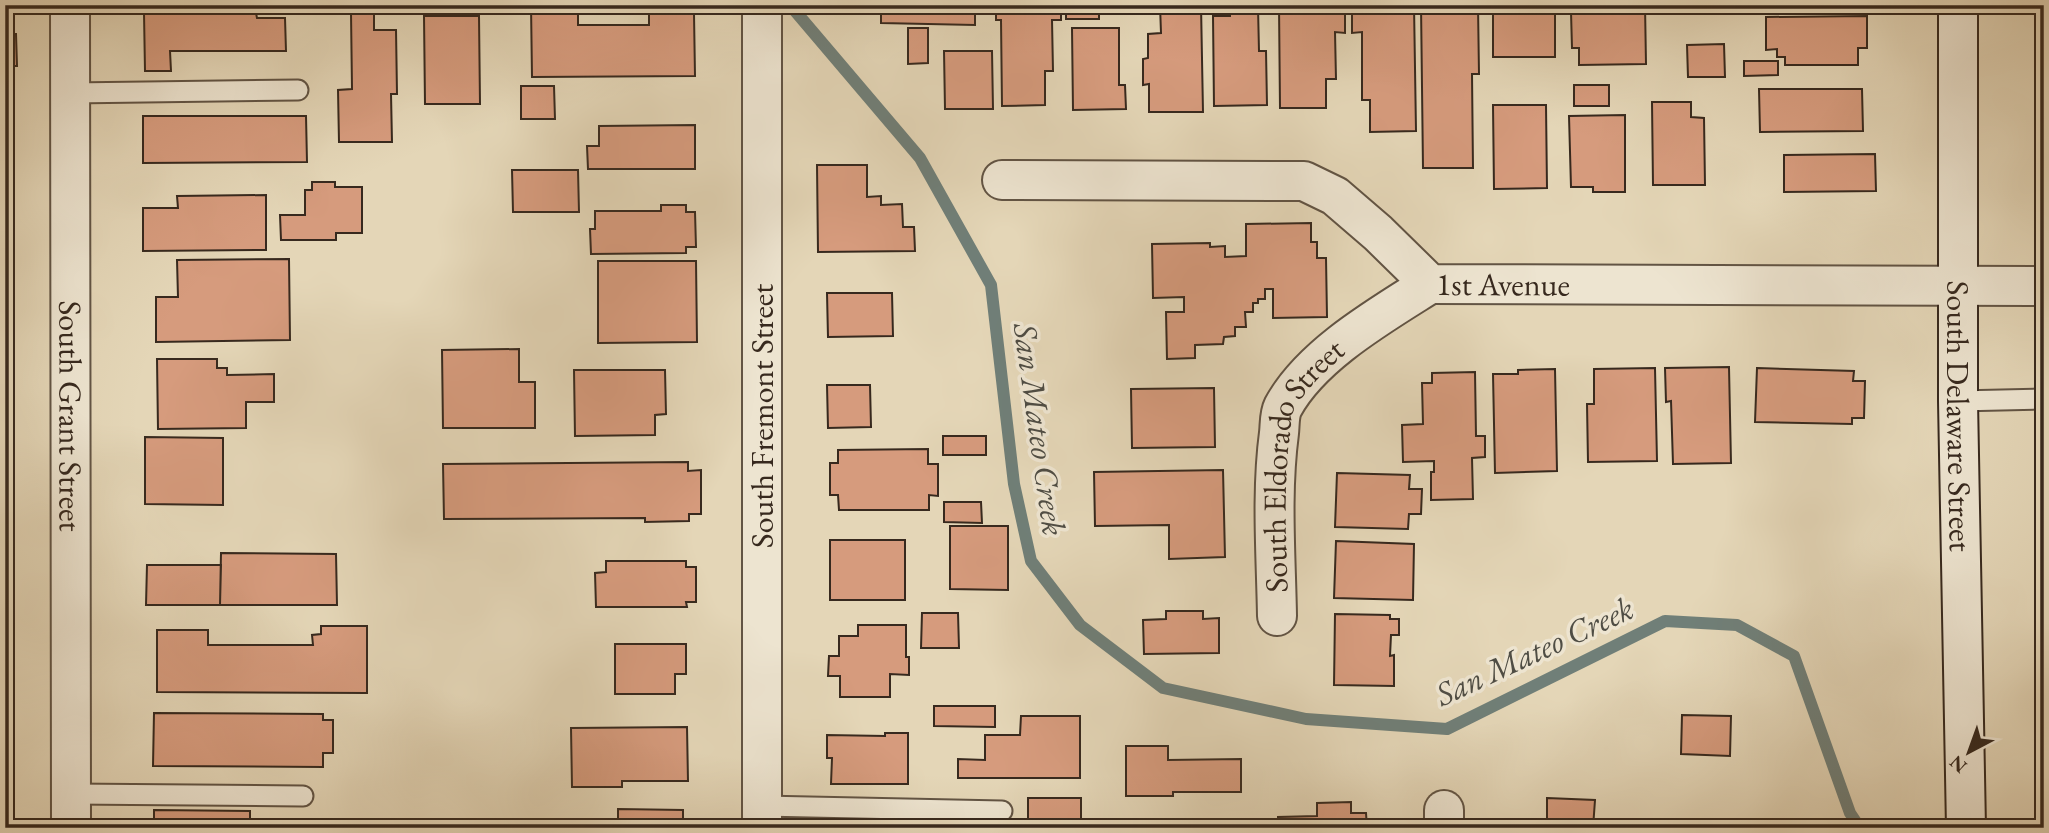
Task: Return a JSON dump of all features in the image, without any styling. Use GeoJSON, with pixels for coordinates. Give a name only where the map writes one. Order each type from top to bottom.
{"type":"FeatureCollection","features":[{"type":"Feature","properties":{"kind":"street","name":"South Grant Street"},"geometry":{"type":"LineString","coordinates":[[70,5],[71,811]]}},
{"type":"Feature","properties":{"kind":"street","name":"South Delaware Street"},"geometry":{"type":"LineString","coordinates":[[1958,5],[1958,401],[1966,813]]}},
{"type":"Feature","properties":{"kind":"street","name":"South Fremont Street"},"geometry":{"type":"LineString","coordinates":[[762,11],[762,817]]}},
{"type":"Feature","properties":{"kind":"street","name":"1st Avenue"},"geometry":{"type":"LineString","coordinates":[[1002,180],[1304,181],[1335,196],[1430,284],[2044,286]]}},
{"type":"Feature","properties":{"kind":"street","name":"South Eldorado Street"},"geometry":{"type":"LineString","coordinates":[[1277,616],[1275,463],[1282,410],[1299,383],[1323,360],[1367,324],[1430,284]]}},
{"type":"Feature","properties":{"kind":"lane"},"geometry":{"type":"LineString","coordinates":[[71,93],[298,90]]}},
{"type":"Feature","properties":{"kind":"lane"},"geometry":{"type":"LineString","coordinates":[[1958,401],[2044,399]]}},
{"type":"Feature","properties":{"kind":"lane"},"geometry":{"type":"LineString","coordinates":[[71,811],[303,796]]}},
{"type":"Feature","properties":{"kind":"lane"},"geometry":{"type":"LineString","coordinates":[[762,817],[1002,811]]}},
{"type":"Feature","properties":{"kind":"building"},"geometry":{"type":"Polygon","coordinates":[[[531,5],[578,5],[578,25],[649,25],[649,14],[694,14],[695,76],[532,77],[531,5]]]}},
{"type":"Feature","properties":{"kind":"building"},"geometry":{"type":"Polygon","coordinates":[[[881,5],[975,5],[975,25],[881,23],[881,5]]]}},
{"type":"Feature","properties":{"kind":"building"},"geometry":{"type":"Polygon","coordinates":[[[996,5],[1061,5],[1061,20],[1052,20],[1053,71],[1045,71],[1045,105],[1002,106],[1001,20],[996,20],[996,5]]]}},
{"type":"Feature","properties":{"kind":"building"},"geometry":{"type":"Polygon","coordinates":[[[1066,5],[1099,5],[1099,19],[1066,19],[1066,5]]]}},
{"type":"Feature","properties":{"kind":"building"},"geometry":{"type":"Polygon","coordinates":[[[1160,5],[1201,5],[1203,112],[1149,112],[1149,84],[1143,85],[1143,59],[1148,58],[1148,34],[1161,33],[1160,5]]]}},
{"type":"Feature","properties":{"kind":"building"},"geometry":{"type":"Polygon","coordinates":[[[1279,5],[1345,5],[1345,33],[1335,32],[1336,79],[1326,79],[1326,108],[1280,108],[1279,5]]]}},
{"type":"Feature","properties":{"kind":"building"},"geometry":{"type":"Polygon","coordinates":[[[1352,5],[1414,5],[1416,131],[1370,132],[1370,100],[1362,100],[1362,32],[1352,33],[1352,5]]]}},
{"type":"Feature","properties":{"kind":"building"},"geometry":{"type":"Polygon","coordinates":[[[1421,5],[1478,5],[1479,74],[1472,74],[1473,168],[1423,168],[1421,5]]]}},
{"type":"Feature","properties":{"kind":"building"},"geometry":{"type":"Polygon","coordinates":[[[1493,5],[1555,5],[1555,57],[1493,57],[1493,5]]]}},
{"type":"Feature","properties":{"kind":"building"},"geometry":{"type":"Polygon","coordinates":[[[1582,5],[1645,5],[1646,64],[1579,65],[1579,48],[1572,48],[1571,12],[1582,12],[1582,5]]]}},
{"type":"Feature","properties":{"kind":"building"},"geometry":{"type":"Polygon","coordinates":[[[1230,7],[1258,7],[1259,51],[1266,51],[1267,105],[1214,106],[1213,16],[1230,16],[1230,7]]]}},
{"type":"Feature","properties":{"kind":"building"},"geometry":{"type":"Polygon","coordinates":[[[144,13],[256,13],[257,18],[285,18],[286,51],[170,51],[171,71],[145,71],[144,13]]]}},
{"type":"Feature","properties":{"kind":"building"},"geometry":{"type":"Polygon","coordinates":[[[351,13],[374,13],[374,30],[396,30],[397,94],[391,94],[392,142],[339,142],[338,90],[352,89],[351,13]]]}},
{"type":"Feature","properties":{"kind":"building"},"geometry":{"type":"Polygon","coordinates":[[[424,16],[479,16],[480,104],[425,104],[424,16]]]}},
{"type":"Feature","properties":{"kind":"building"},"geometry":{"type":"Polygon","coordinates":[[[1867,16],[1867,48],[1858,48],[1858,65],[1785,65],[1785,57],[1777,57],[1777,49],[1766,50],[1766,17],[1867,16]]]}},
{"type":"Feature","properties":{"kind":"building"},"geometry":{"type":"Polygon","coordinates":[[[908,28],[928,28],[928,63],[908,64],[908,28]]]}},
{"type":"Feature","properties":{"kind":"building"},"geometry":{"type":"Polygon","coordinates":[[[1072,28],[1119,28],[1119,85],[1125,85],[1126,109],[1073,110],[1072,28]]]}},
{"type":"Feature","properties":{"kind":"building"},"geometry":{"type":"Polygon","coordinates":[[[5,34],[16,34],[17,66],[5,66],[5,34]]]}},
{"type":"Feature","properties":{"kind":"building"},"geometry":{"type":"Polygon","coordinates":[[[1724,44],[1725,77],[1688,77],[1687,45],[1724,44]]]}},
{"type":"Feature","properties":{"kind":"building"},"geometry":{"type":"Polygon","coordinates":[[[944,51],[992,51],[993,109],[945,109],[944,51]]]}},
{"type":"Feature","properties":{"kind":"building"},"geometry":{"type":"Polygon","coordinates":[[[1744,61],[1778,61],[1778,75],[1744,76],[1744,61]]]}},
{"type":"Feature","properties":{"kind":"building"},"geometry":{"type":"Polygon","coordinates":[[[2036,63],[2044,63],[2044,126],[2036,126],[2036,63]]]}},
{"type":"Feature","properties":{"kind":"building"},"geometry":{"type":"Polygon","coordinates":[[[1574,85],[1609,85],[1609,106],[1574,106],[1574,85]]]}},
{"type":"Feature","properties":{"kind":"building"},"geometry":{"type":"Polygon","coordinates":[[[521,86],[554,86],[555,119],[521,119],[521,86]]]}},
{"type":"Feature","properties":{"kind":"building"},"geometry":{"type":"Polygon","coordinates":[[[1759,89],[1862,89],[1863,131],[1760,132],[1759,89]]]}},
{"type":"Feature","properties":{"kind":"building"},"geometry":{"type":"Polygon","coordinates":[[[1652,102],[1691,102],[1691,117],[1704,118],[1705,185],[1653,185],[1652,102]]]}},
{"type":"Feature","properties":{"kind":"building"},"geometry":{"type":"Polygon","coordinates":[[[1493,105],[1546,105],[1547,188],[1494,189],[1493,105]]]}},
{"type":"Feature","properties":{"kind":"building"},"geometry":{"type":"Polygon","coordinates":[[[1625,115],[1625,192],[1593,192],[1593,187],[1571,187],[1569,116],[1625,115]]]}},
{"type":"Feature","properties":{"kind":"building"},"geometry":{"type":"Polygon","coordinates":[[[143,116],[306,116],[307,162],[143,163],[143,116]]]}},
{"type":"Feature","properties":{"kind":"building"},"geometry":{"type":"Polygon","coordinates":[[[695,125],[695,169],[588,169],[587,146],[599,146],[599,126],[695,125]]]}},
{"type":"Feature","properties":{"kind":"building"},"geometry":{"type":"Polygon","coordinates":[[[2040,134],[2044,134],[2044,211],[2040,211],[2040,134]]]}},
{"type":"Feature","properties":{"kind":"building"},"geometry":{"type":"Polygon","coordinates":[[[1875,154],[1876,191],[1784,192],[1784,155],[1875,154]]]}},
{"type":"Feature","properties":{"kind":"building"},"geometry":{"type":"Polygon","coordinates":[[[817,165],[867,165],[867,197],[881,196],[881,205],[902,204],[903,227],[914,227],[915,251],[818,252],[817,165]]]}},
{"type":"Feature","properties":{"kind":"building"},"geometry":{"type":"Polygon","coordinates":[[[512,170],[578,170],[579,212],[513,212],[512,170]]]}},
{"type":"Feature","properties":{"kind":"building"},"geometry":{"type":"Polygon","coordinates":[[[312,182],[335,182],[335,187],[362,187],[362,233],[336,233],[336,240],[281,240],[280,215],[305,215],[305,190],[312,190],[312,182]]]}},
{"type":"Feature","properties":{"kind":"building"},"geometry":{"type":"Polygon","coordinates":[[[266,195],[266,250],[143,251],[143,208],[178,208],[177,196],[266,195]]]}},
{"type":"Feature","properties":{"kind":"building"},"geometry":{"type":"Polygon","coordinates":[[[661,205],[686,205],[686,212],[695,212],[696,247],[686,247],[686,253],[591,254],[590,229],[595,229],[595,211],[661,211],[661,205]]]}},
{"type":"Feature","properties":{"kind":"building"},"geometry":{"type":"Polygon","coordinates":[[[1311,223],[1311,242],[1317,242],[1317,258],[1326,258],[1327,317],[1273,318],[1273,289],[1265,289],[1265,299],[1258,299],[1258,303],[1253,303],[1253,312],[1245,312],[1246,327],[1235,327],[1235,336],[1224,337],[1223,344],[1195,345],[1195,358],[1167,359],[1166,312],[1184,312],[1184,297],[1153,298],[1152,244],[1210,243],[1210,247],[1225,246],[1225,257],[1246,256],[1246,224],[1311,223]]]}},
{"type":"Feature","properties":{"kind":"building"},"geometry":{"type":"Polygon","coordinates":[[[289,259],[290,340],[156,342],[156,297],[178,297],[177,260],[289,259]]]}},
{"type":"Feature","properties":{"kind":"building"},"geometry":{"type":"Polygon","coordinates":[[[598,261],[696,261],[697,342],[598,343],[598,261]]]}},
{"type":"Feature","properties":{"kind":"building"},"geometry":{"type":"Polygon","coordinates":[[[827,293],[892,293],[893,336],[828,337],[827,293]]]}},
{"type":"Feature","properties":{"kind":"building"},"geometry":{"type":"Polygon","coordinates":[[[519,349],[519,382],[535,382],[535,428],[443,428],[442,350],[519,349]]]}},
{"type":"Feature","properties":{"kind":"building"},"geometry":{"type":"Polygon","coordinates":[[[157,359],[217,359],[217,368],[227,368],[227,375],[274,374],[274,402],[246,402],[246,428],[158,429],[157,359]]]}},
{"type":"Feature","properties":{"kind":"building"},"geometry":{"type":"Polygon","coordinates":[[[1729,367],[1731,463],[1673,464],[1671,401],[1666,402],[1665,368],[1729,367]]]}},
{"type":"Feature","properties":{"kind":"building"},"geometry":{"type":"Polygon","coordinates":[[[1655,368],[1657,461],[1588,462],[1587,404],[1594,404],[1594,369],[1655,368]]]}},
{"type":"Feature","properties":{"kind":"building"},"geometry":{"type":"Polygon","coordinates":[[[1757,368],[1854,371],[1853,381],[1865,381],[1864,418],[1852,418],[1852,424],[1755,422],[1757,368]]]}},
{"type":"Feature","properties":{"kind":"building"},"geometry":{"type":"Polygon","coordinates":[[[1555,369],[1557,471],[1495,473],[1493,374],[1555,369]]]}},
{"type":"Feature","properties":{"kind":"building"},"geometry":{"type":"Polygon","coordinates":[[[574,370],[665,370],[666,414],[655,415],[655,435],[575,436],[574,370]]]}},
{"type":"Feature","properties":{"kind":"building"},"geometry":{"type":"Polygon","coordinates":[[[1475,372],[1476,436],[1485,436],[1485,457],[1472,458],[1473,499],[1431,500],[1431,472],[1434,472],[1434,461],[1403,462],[1402,425],[1423,424],[1422,383],[1432,383],[1432,373],[1475,372]]]}},
{"type":"Feature","properties":{"kind":"building"},"geometry":{"type":"Polygon","coordinates":[[[827,385],[870,385],[871,427],[828,428],[827,385]]]}},
{"type":"Feature","properties":{"kind":"building"},"geometry":{"type":"Polygon","coordinates":[[[1214,388],[1215,447],[1132,448],[1131,389],[1214,388]]]}},
{"type":"Feature","properties":{"kind":"building"},"geometry":{"type":"Polygon","coordinates":[[[943,436],[986,436],[986,455],[943,455],[943,436]]]}},
{"type":"Feature","properties":{"kind":"building"},"geometry":{"type":"Polygon","coordinates":[[[145,437],[223,438],[223,505],[145,504],[145,437]]]}},
{"type":"Feature","properties":{"kind":"building"},"geometry":{"type":"Polygon","coordinates":[[[928,449],[928,464],[938,464],[938,496],[929,495],[929,510],[839,510],[838,495],[830,495],[830,463],[838,463],[838,450],[928,449]]]}},
{"type":"Feature","properties":{"kind":"building"},"geometry":{"type":"Polygon","coordinates":[[[688,462],[688,471],[701,470],[701,514],[689,514],[689,521],[645,522],[645,518],[444,519],[443,464],[688,462]]]}},
{"type":"Feature","properties":{"kind":"building"},"geometry":{"type":"Polygon","coordinates":[[[1223,470],[1225,557],[1169,559],[1169,525],[1095,526],[1094,472],[1223,470]]]}},
{"type":"Feature","properties":{"kind":"building"},"geometry":{"type":"Polygon","coordinates":[[[1337,473],[1410,475],[1409,489],[1422,489],[1421,514],[1409,514],[1408,529],[1335,527],[1337,473]]]}},
{"type":"Feature","properties":{"kind":"building"},"geometry":{"type":"Polygon","coordinates":[[[944,502],[981,502],[982,523],[944,522],[944,502]]]}},
{"type":"Feature","properties":{"kind":"building"},"geometry":{"type":"Polygon","coordinates":[[[950,526],[1008,526],[1008,590],[950,589],[950,526]]]}},
{"type":"Feature","properties":{"kind":"building"},"geometry":{"type":"Polygon","coordinates":[[[2041,539],[2044,539],[2044,591],[2041,591],[2041,539]]]}},
{"type":"Feature","properties":{"kind":"building"},"geometry":{"type":"Polygon","coordinates":[[[830,540],[905,540],[905,600],[830,600],[830,540]]]}},
{"type":"Feature","properties":{"kind":"building"},"geometry":{"type":"Polygon","coordinates":[[[1336,541],[1414,544],[1413,600],[1334,598],[1336,541]]]}},
{"type":"Feature","properties":{"kind":"building"},"geometry":{"type":"Polygon","coordinates":[[[221,553],[336,554],[337,605],[220,605],[221,553]]]}},
{"type":"Feature","properties":{"kind":"building"},"geometry":{"type":"Polygon","coordinates":[[[606,561],[686,561],[686,567],[696,567],[696,602],[686,602],[687,607],[596,607],[595,573],[606,572],[606,561]]]}},
{"type":"Feature","properties":{"kind":"building"},"geometry":{"type":"Polygon","coordinates":[[[147,565],[221,565],[220,605],[146,605],[147,565]]]}},
{"type":"Feature","properties":{"kind":"building"},"geometry":{"type":"Polygon","coordinates":[[[2039,603],[2044,603],[2044,654],[2040,654],[2039,603]]]}},
{"type":"Feature","properties":{"kind":"building"},"geometry":{"type":"Polygon","coordinates":[[[1166,611],[1203,611],[1203,619],[1219,618],[1219,653],[1144,654],[1143,620],[1166,619],[1166,611]]]}},
{"type":"Feature","properties":{"kind":"building"},"geometry":{"type":"Polygon","coordinates":[[[922,613],[958,613],[959,648],[921,648],[922,613]]]}},
{"type":"Feature","properties":{"kind":"building"},"geometry":{"type":"Polygon","coordinates":[[[1335,614],[1390,615],[1390,619],[1399,619],[1399,635],[1391,635],[1390,656],[1394,655],[1394,686],[1334,685],[1335,614]]]}},
{"type":"Feature","properties":{"kind":"building"},"geometry":{"type":"Polygon","coordinates":[[[858,625],[906,625],[909,675],[890,674],[890,697],[840,697],[840,676],[828,676],[829,656],[839,656],[839,636],[858,636],[858,625]]]}},
{"type":"Feature","properties":{"kind":"building"},"geometry":{"type":"Polygon","coordinates":[[[321,626],[367,626],[367,693],[157,692],[157,630],[208,630],[208,645],[313,645],[312,635],[321,634],[321,626]]]}},
{"type":"Feature","properties":{"kind":"building"},"geometry":{"type":"Polygon","coordinates":[[[615,644],[686,644],[686,674],[675,674],[675,694],[615,694],[615,644]]]}},
{"type":"Feature","properties":{"kind":"building"},"geometry":{"type":"Polygon","coordinates":[[[2038,670],[2044,670],[2044,720],[2039,720],[2038,670]]]}},
{"type":"Feature","properties":{"kind":"building"},"geometry":{"type":"Polygon","coordinates":[[[934,706],[995,706],[995,727],[934,726],[934,706]]]}},
{"type":"Feature","properties":{"kind":"building"},"geometry":{"type":"Polygon","coordinates":[[[154,713],[323,714],[323,720],[333,720],[333,753],[323,753],[323,767],[153,766],[154,713]]]}},
{"type":"Feature","properties":{"kind":"building"},"geometry":{"type":"Polygon","coordinates":[[[1682,715],[1731,716],[1730,756],[1681,754],[1682,715]]]}},
{"type":"Feature","properties":{"kind":"building"},"geometry":{"type":"Polygon","coordinates":[[[1021,716],[1080,716],[1080,778],[958,778],[958,759],[985,760],[985,735],[1020,735],[1021,716]]]}},
{"type":"Feature","properties":{"kind":"building"},"geometry":{"type":"Polygon","coordinates":[[[687,727],[688,781],[622,781],[622,787],[572,787],[571,728],[687,727]]]}},
{"type":"Feature","properties":{"kind":"building"},"geometry":{"type":"Polygon","coordinates":[[[885,733],[908,733],[908,784],[831,784],[832,758],[827,758],[827,735],[885,736],[885,733]]]}},
{"type":"Feature","properties":{"kind":"building"},"geometry":{"type":"Polygon","coordinates":[[[2044,738],[2044,789],[2040,789],[2040,739],[2044,738]]]}},
{"type":"Feature","properties":{"kind":"building"},"geometry":{"type":"Polygon","coordinates":[[[1126,746],[1168,746],[1168,760],[1241,759],[1241,792],[1173,792],[1173,796],[1126,796],[1126,746]]]}},
{"type":"Feature","properties":{"kind":"building"},"geometry":{"type":"Polygon","coordinates":[[[1028,798],[1081,798],[1081,828],[820,828],[820,816],[882,816],[882,823],[1028,823],[1028,798]]]}},
{"type":"Feature","properties":{"kind":"building"},"geometry":{"type":"Polygon","coordinates":[[[1547,798],[1595,800],[1593,828],[1517,828],[1518,820],[1547,821],[1547,798]]]}},
{"type":"Feature","properties":{"kind":"building"},"geometry":{"type":"Polygon","coordinates":[[[1351,802],[1351,813],[1366,813],[1367,828],[1278,828],[1278,817],[1317,816],[1317,803],[1351,802]]]}},
{"type":"Feature","properties":{"kind":"building"},"geometry":{"type":"Polygon","coordinates":[[[618,809],[683,810],[683,828],[618,828],[618,809]]]}},
{"type":"Feature","properties":{"kind":"building"},"geometry":{"type":"Polygon","coordinates":[[[154,810],[250,811],[250,828],[154,828],[154,810]]]}},
{"type":"Feature","properties":{"kind":"waterway","name":"San Mateo Creek"},"geometry":{"type":"LineString","coordinates":[[790,5],[920,158],[991,285],[1014,484],[1031,561],[1080,625],[1163,688],[1306,719],[1447,729],[1665,621],[1737,625],[1794,656],[1850,813],[1860,828]]}}]}
